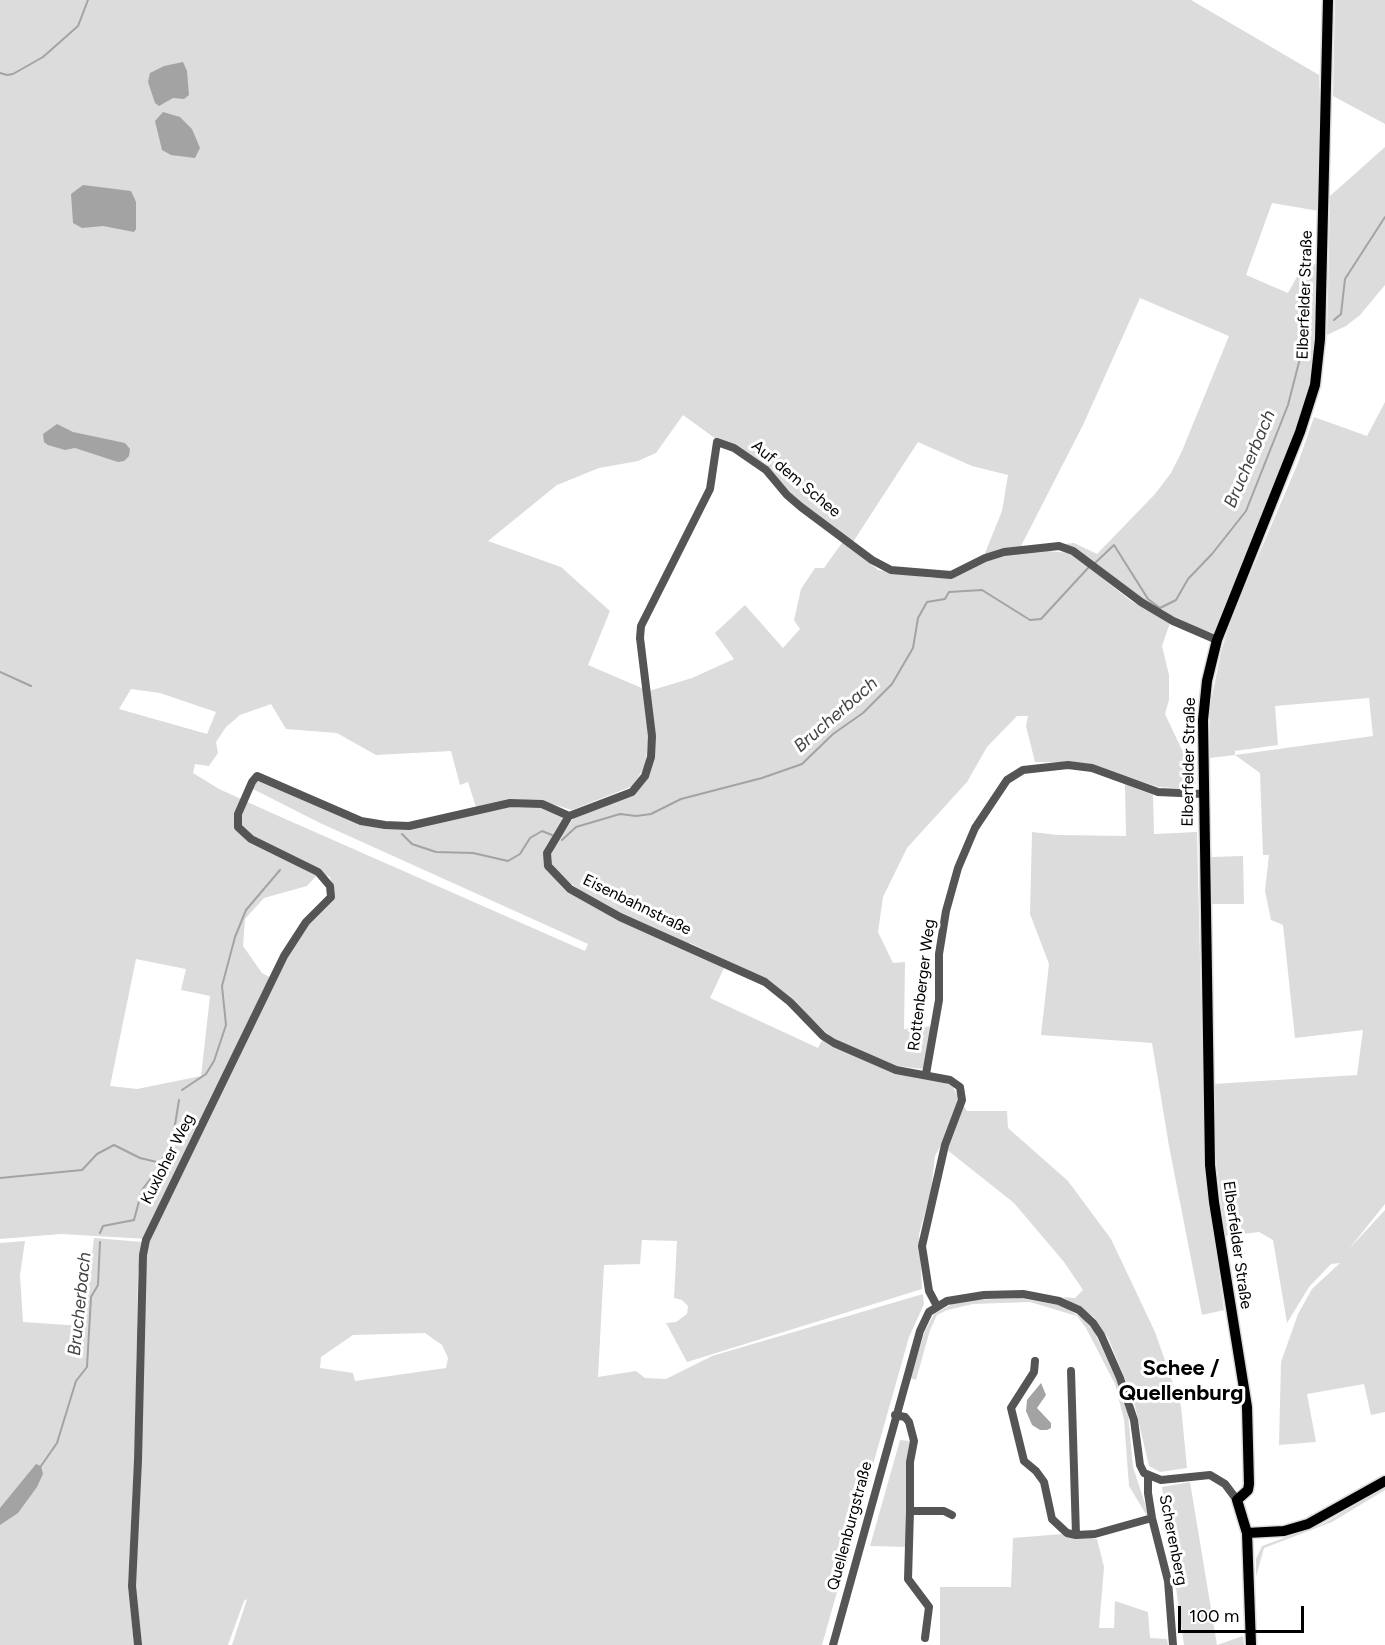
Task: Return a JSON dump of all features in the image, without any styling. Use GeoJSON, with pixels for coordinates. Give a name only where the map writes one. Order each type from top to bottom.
{"type":"FeatureCollection","features":[{"type":"Feature","properties":{"kind":"main road","name":"Elberfelder Straße"},"geometry":{"type":"LineString","coordinates":[[1237,1500],[1248,1490],[1249,1484],[1247,1416],[1210,1165],[1203,794],[1204,700],[1217,640],[1300,432],[1315,385],[1320,339],[1328,0]]}},
{"type":"Feature","properties":{"kind":"main road"},"geometry":{"type":"LineString","coordinates":[[1247,1533],[1284,1531],[1308,1524],[1385,1481]]}},
{"type":"Feature","properties":{"kind":"main road"},"geometry":{"type":"LineString","coordinates":[[1237,1500],[1247,1533],[1251,1645]]}},
{"type":"Feature","properties":{"kind":"street","name":"Auf dem Schee"},"geometry":{"type":"LineString","coordinates":[[569,816],[632,792],[645,776],[651,757],[652,736],[640,638],[641,626],[710,489],[717,442],[734,448],[766,470],[787,495],[801,507],[872,560],[891,570],[951,575],[985,558],[1004,552],[1059,546],[1073,551],[1141,602],[1173,621],[1217,640]]}},
{"type":"Feature","properties":{"kind":"street","name":"Rottenberger Weg"},"geometry":{"type":"LineString","coordinates":[[937,1306],[929,1291],[922,1246],[945,1145],[962,1100],[960,1087],[956,1083],[926,1074],[939,1000],[939,954],[952,889],[981,815],[1007,780],[1023,770],[1068,765],[1092,768],[1158,792],[1203,794]]}},
{"type":"Feature","properties":{"kind":"street","name":"Kuxloher Weg"},"geometry":{"type":"LineString","coordinates":[[138,1645],[132,1586],[138,1460],[142,1266],[146,1240],[284,956],[306,922],[331,897],[330,886],[318,872],[251,839],[238,827],[238,814],[256,776],[361,821],[385,825],[410,826],[510,803],[542,804],[569,816]]}},
{"type":"Feature","properties":{"kind":"street","name":"Eisenbahnstraße"},"geometry":{"type":"LineString","coordinates":[[569,816],[548,853],[548,866],[570,889],[620,917],[765,982],[790,1002],[823,1036],[834,1043],[896,1070],[926,1074]]}},
{"type":"Feature","properties":{"kind":"street","name":"Scherenberg"},"geometry":{"type":"LineString","coordinates":[[947,1301],[984,1294],[1023,1294],[1059,1300],[1086,1316],[1106,1344],[1126,1391],[1134,1420],[1140,1465],[1149,1477],[1148,1493],[1152,1518],[1168,1581],[1173,1645]]}},
{"type":"Feature","properties":{"kind":"street","name":"Quellenburgstraße"},"geometry":{"type":"LineString","coordinates":[[833,1645],[895,1414],[922,1326],[929,1312],[947,1301]]}},
{"type":"Feature","properties":{"kind":"street"},"geometry":{"type":"LineString","coordinates":[[1035,1361],[1034,1372],[1011,1408],[1024,1461],[1044,1482],[1052,1519],[1067,1533],[1076,1535],[1095,1534],[1152,1518]]}},
{"type":"Feature","properties":{"kind":"street"},"geometry":{"type":"LineString","coordinates":[[1071,1371],[1076,1535]]}},
{"type":"Feature","properties":{"kind":"street"},"geometry":{"type":"LineString","coordinates":[[895,1414],[905,1417],[909,1422],[914,1441],[910,1462],[908,1579],[929,1607],[925,1638]]}},
{"type":"Feature","properties":{"kind":"street"},"geometry":{"type":"LineString","coordinates":[[1149,1477],[1161,1480],[1201,1474],[1219,1478],[1237,1500]]}},
{"type":"Feature","properties":{"kind":"street"},"geometry":{"type":"LineString","coordinates":[[910,1511],[944,1511],[952,1515]]}},
{"type":"Feature","properties":{"kind":"shaded area"},"geometry":{"type":"Polygon","coordinates":[[[0,0],[1191,0],[1319,75],[1319,211],[1272,203],[1246,275],[1288,293],[1300,271],[1308,265],[1317,264],[1314,369],[1306,403],[1213,633],[1172,619],[1143,603],[1074,549],[1064,544],[1074,543],[1097,554],[1155,494],[1171,473],[1182,451],[1229,336],[1140,298],[1083,425],[1021,546],[983,558],[1002,511],[1008,475],[972,466],[918,442],[853,542],[792,496],[767,468],[749,454],[723,444],[683,415],[656,453],[638,461],[599,468],[557,485],[488,541],[561,567],[610,611],[588,665],[644,689],[649,736],[645,766],[633,786],[572,810],[542,801],[509,799],[476,807],[468,782],[460,785],[451,751],[376,755],[337,733],[286,729],[271,704],[240,715],[226,727],[216,742],[218,753],[209,766],[195,764],[193,773],[219,789],[274,814],[585,951],[588,944],[320,823],[251,788],[260,780],[361,823],[409,829],[509,804],[540,805],[557,812],[564,818],[546,852],[546,868],[568,890],[604,912],[608,906],[587,896],[562,877],[551,865],[550,857],[557,841],[575,816],[631,793],[645,779],[650,764],[654,736],[649,691],[692,678],[734,659],[715,633],[745,605],[783,648],[800,629],[794,620],[801,589],[815,568],[824,568],[844,540],[878,570],[932,578],[966,572],[1004,554],[1035,550],[1071,553],[1131,601],[1170,623],[1162,646],[1169,675],[1169,700],[1165,714],[1182,750],[1196,754],[1196,784],[1189,789],[1158,787],[1085,763],[1035,762],[1026,726],[1028,716],[1017,716],[987,747],[967,782],[907,848],[883,897],[878,932],[893,963],[905,962],[904,1029],[933,1026],[923,1069],[897,1066],[834,1040],[764,978],[690,943],[685,950],[724,968],[710,998],[818,1048],[822,1040],[893,1071],[937,1079],[952,1086],[967,1111],[1007,1111],[1008,1128],[1068,1181],[1111,1239],[1155,1332],[1181,1406],[1187,1468],[1160,1472],[1149,1466],[1133,1398],[1108,1338],[1094,1317],[1063,1297],[1075,1298],[1083,1290],[1064,1262],[1014,1203],[941,1145],[935,1156],[931,1191],[919,1234],[922,1289],[687,1362],[666,1323],[676,1322],[687,1314],[688,1306],[682,1300],[674,1298],[677,1241],[642,1240],[640,1264],[604,1265],[598,1377],[636,1371],[645,1378],[666,1379],[712,1356],[923,1294],[924,1304],[909,1337],[822,1645],[232,1645],[247,1599],[244,1601],[228,1645],[140,1645],[134,1588],[143,1255],[147,1239],[61,1234],[0,1239],[0,0]],[[131,689],[119,709],[207,734],[216,712],[160,693],[131,689]],[[320,872],[307,886],[264,898],[245,919],[243,946],[262,973],[273,979],[308,923],[327,904],[334,890],[330,877],[320,872]],[[136,959],[110,1086],[137,1089],[201,1076],[210,996],[181,990],[186,969],[136,959]],[[425,1333],[353,1335],[321,1357],[320,1368],[353,1373],[355,1381],[446,1368],[448,1358],[442,1345],[425,1333]]]}},
{"type":"Feature","properties":{"kind":"shaded area"},"geometry":{"type":"Polygon","coordinates":[[[1335,0],[1385,0],[1385,124],[1333,96],[1335,0]]]}},
{"type":"Feature","properties":{"kind":"shaded area"},"geometry":{"type":"Polygon","coordinates":[[[183,62],[187,71],[189,95],[184,99],[173,98],[159,106],[155,103],[148,82],[150,73],[164,66],[183,62]]]}},
{"type":"Feature","properties":{"kind":"shaded area"},"geometry":{"type":"Polygon","coordinates":[[[163,112],[180,117],[192,129],[200,148],[195,158],[171,155],[162,150],[155,121],[163,112]]]}},
{"type":"Feature","properties":{"kind":"shaded area"},"geometry":{"type":"Polygon","coordinates":[[[1385,147],[1385,285],[1360,315],[1346,326],[1327,335],[1330,196],[1385,147]]]}},
{"type":"Feature","properties":{"kind":"shaded area"},"geometry":{"type":"Polygon","coordinates":[[[83,185],[131,191],[136,202],[134,232],[103,226],[82,228],[73,223],[71,194],[83,185]]]}},
{"type":"Feature","properties":{"kind":"shaded area"},"geometry":{"type":"Polygon","coordinates":[[[1385,402],[1385,1204],[1349,1249],[1385,1210],[1385,1412],[1371,1415],[1364,1384],[1307,1394],[1316,1442],[1279,1445],[1281,1362],[1298,1314],[1312,1289],[1340,1263],[1331,1264],[1309,1287],[1287,1323],[1273,1240],[1259,1232],[1225,1236],[1215,1150],[1213,1084],[1357,1075],[1363,1030],[1295,1038],[1283,925],[1271,920],[1265,891],[1269,855],[1263,855],[1260,773],[1235,755],[1210,758],[1210,707],[1221,652],[1231,619],[1298,463],[1314,417],[1367,436],[1385,402]],[[1369,698],[1275,706],[1278,745],[1235,751],[1235,755],[1373,736],[1369,698]]]}},
{"type":"Feature","properties":{"kind":"shaded area"},"geometry":{"type":"Polygon","coordinates":[[[57,424],[73,432],[125,443],[130,449],[129,456],[124,461],[118,462],[75,448],[65,450],[48,445],[44,442],[43,434],[57,424]]]}},
{"type":"Feature","properties":{"kind":"shaded area"},"geometry":{"type":"Polygon","coordinates":[[[1125,784],[1153,795],[1154,834],[1197,832],[1204,1131],[1210,1207],[1224,1310],[1202,1315],[1169,1146],[1152,1043],[1041,1035],[1049,964],[1030,914],[1032,832],[1058,835],[1126,836],[1125,784]]]}},
{"type":"Feature","properties":{"kind":"shaded area"},"geometry":{"type":"Polygon","coordinates":[[[1243,856],[1244,904],[1212,904],[1211,857],[1243,856]]]}},
{"type":"Feature","properties":{"kind":"shaded area"},"geometry":{"type":"Polygon","coordinates":[[[94,1238],[143,1242],[138,1274],[135,1444],[128,1586],[134,1645],[0,1645],[0,1243],[25,1241],[20,1275],[23,1322],[83,1326],[94,1238]]]}},
{"type":"Feature","properties":{"kind":"shaded area"},"geometry":{"type":"Polygon","coordinates":[[[1019,1298],[1063,1306],[1083,1319],[1094,1331],[1117,1381],[1128,1414],[1133,1467],[1147,1516],[1129,1486],[1124,1420],[1115,1384],[1086,1328],[1077,1316],[1030,1302],[973,1304],[947,1310],[937,1315],[930,1330],[916,1380],[910,1378],[925,1331],[934,1314],[952,1304],[970,1300],[1019,1298]]]}},
{"type":"Feature","properties":{"kind":"shaded area"},"geometry":{"type":"Polygon","coordinates":[[[1041,1383],[1046,1395],[1037,1408],[1051,1423],[1051,1428],[1047,1430],[1040,1430],[1032,1425],[1026,1411],[1027,1400],[1041,1383]]]}},
{"type":"Feature","properties":{"kind":"shaded area"},"geometry":{"type":"Polygon","coordinates":[[[900,1440],[911,1441],[906,1547],[870,1546],[900,1440]]]}},
{"type":"Feature","properties":{"kind":"shaded area"},"geometry":{"type":"Polygon","coordinates":[[[36,1464],[41,1466],[43,1474],[37,1487],[18,1513],[0,1525],[0,1508],[36,1464]]]}},
{"type":"Feature","properties":{"kind":"shaded area"},"geometry":{"type":"Polygon","coordinates":[[[1190,1482],[1217,1645],[1184,1645],[1162,1487],[1190,1482]]]}},
{"type":"Feature","properties":{"kind":"shaded area"},"geometry":{"type":"Polygon","coordinates":[[[1385,1487],[1385,1490],[1332,1522],[1264,1548],[1256,1577],[1256,1559],[1262,1546],[1323,1524],[1385,1487]]]}},
{"type":"Feature","properties":{"kind":"shaded area"},"geometry":{"type":"Polygon","coordinates":[[[1062,1534],[1097,1539],[1104,1567],[1099,1628],[1114,1628],[1115,1601],[1148,1612],[1150,1638],[1167,1639],[1168,1645],[940,1645],[940,1587],[1011,1587],[1013,1538],[1062,1534]]]}},
{"type":"Feature","properties":{"kind":"shaded area"},"geometry":{"type":"Polygon","coordinates":[[[1243,1636],[1244,1645],[1217,1645],[1243,1636]]]}},
{"type":"Feature","properties":{"kind":"waterway"},"geometry":{"type":"LineString","coordinates":[[0,73],[13,74],[43,57],[78,26],[88,0]]}},
{"type":"Feature","properties":{"kind":"waterway","name":"Brucherbach"},"geometry":{"type":"LineString","coordinates":[[1334,320],[1341,314],[1345,279],[1385,217]]}},
{"type":"Feature","properties":{"kind":"waterway","name":"Brucherbach"},"geometry":{"type":"LineString","coordinates":[[1095,563],[1114,545],[1148,599],[1160,608],[1176,600],[1188,579],[1212,554],[1246,511],[1288,405],[1307,331]]}},
{"type":"Feature","properties":{"kind":"waterway","name":"Brucherbach"},"geometry":{"type":"LineString","coordinates":[[562,840],[576,827],[620,814],[636,816],[651,814],[681,799],[762,778],[802,764],[833,734],[863,713],[892,684],[913,648],[918,618],[927,602],[945,599],[949,592],[982,590],[1030,620],[1041,619],[1088,568]]}},
{"type":"Feature","properties":{"kind":"waterway"},"geometry":{"type":"LineString","coordinates":[[0,672],[31,686]]}},
{"type":"Feature","properties":{"kind":"waterway","name":"Brucherbach"},"geometry":{"type":"LineString","coordinates":[[402,834],[412,844],[436,852],[473,853],[508,861],[520,854],[530,838],[542,831],[552,835]]}},
{"type":"Feature","properties":{"kind":"waterway","name":"Brucherbach"},"geometry":{"type":"LineString","coordinates":[[182,1090],[206,1074],[214,1061],[226,1025],[222,986],[235,937],[246,910],[280,870]]}},
{"type":"Feature","properties":{"kind":"waterway","name":"Brucherbach"},"geometry":{"type":"LineString","coordinates":[[100,1233],[103,1226],[134,1220],[142,1190],[158,1169],[173,1137],[179,1100]]}},
{"type":"Feature","properties":{"kind":"waterway"},"geometry":{"type":"LineString","coordinates":[[0,1178],[82,1170],[97,1154],[114,1145],[140,1158],[161,1163]]}},
{"type":"Feature","properties":{"kind":"waterway","name":"Brucherbach"},"geometry":{"type":"LineString","coordinates":[[41,1466],[57,1443],[76,1381],[87,1367],[91,1297],[98,1285],[100,1242]]}},
{"type":"Feature","properties":{"kind":"district","name":"Schee / Quellenburg"},"geometry":{"type":"Point","coordinates":[1181,1382]}}]}
